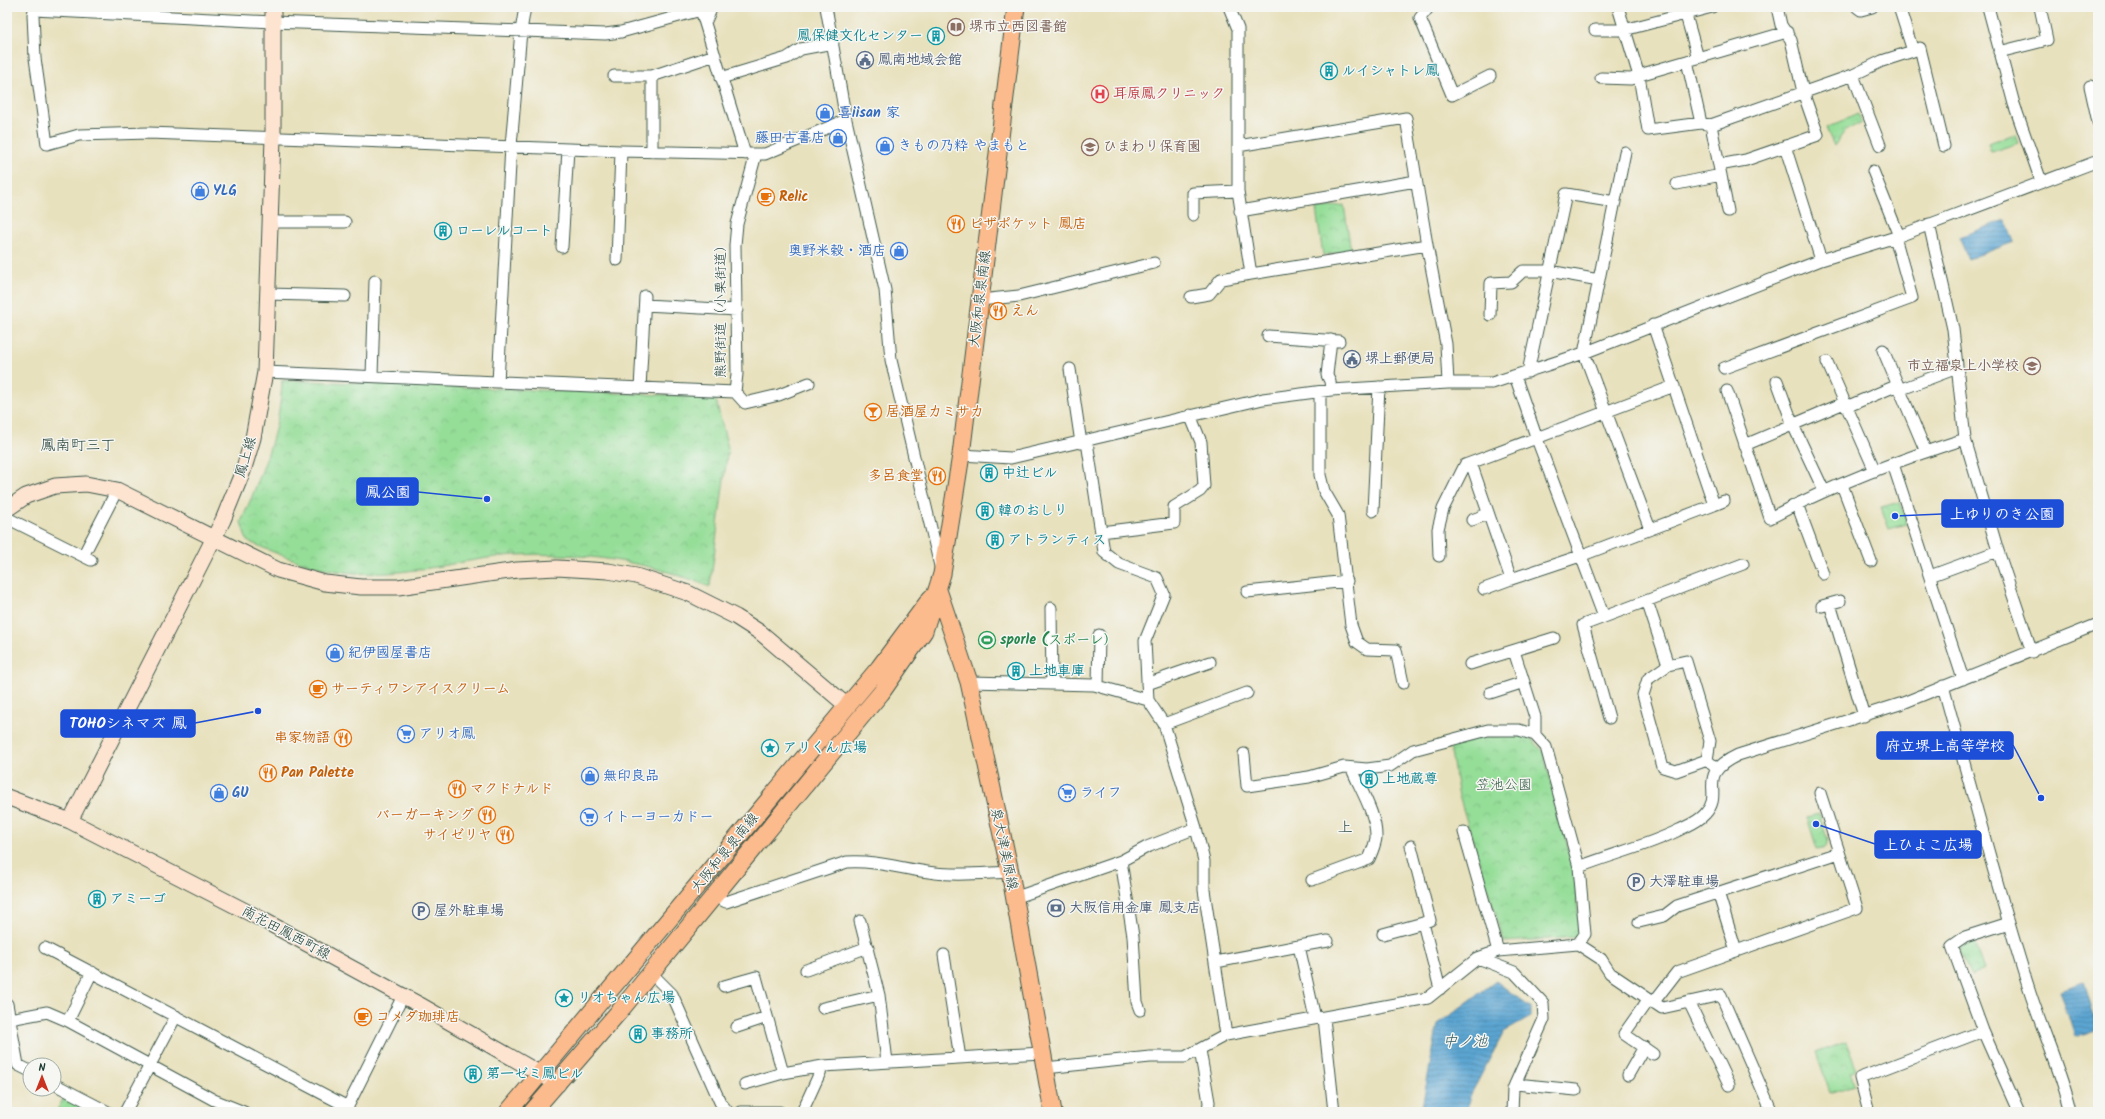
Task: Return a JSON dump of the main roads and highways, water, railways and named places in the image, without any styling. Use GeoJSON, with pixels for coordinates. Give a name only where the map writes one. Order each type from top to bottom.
{"type":"FeatureCollection","features":[{"type":"Feature","properties":{"kind":"main road","name":"大阪和泉泉南線"},"geometry":{"type":"LineString","coordinates":[[532,1112],[558,1084],[881,693],[924,631],[942,574],[961,455],[1016,7]]}},
{"type":"Feature","properties":{"kind":"main road","name":"大阪和泉泉南線"},"geometry":{"type":"LineString","coordinates":[[508,1112],[846,705],[879,668],[911,623],[938,590]]}},
{"type":"Feature","properties":{"kind":"main road","name":"泉大津美原線"},"geometry":{"type":"LineString","coordinates":[[938,590],[968,682],[1010,872],[1053,1112]]}},
{"type":"Feature","properties":{"kind":"water"},"geometry":{"type":"Polygon","coordinates":[[[2006,220],[2014,242],[1968,259],[1959,237],[2006,220]]]}},
{"type":"Feature","properties":{"kind":"water","name":"中ノ池"},"geometry":{"type":"Polygon","coordinates":[[[1496,981],[1531,1008],[1531,1017],[1504,1032],[1470,1096],[1466,1112],[1421,1112],[1438,1024],[1496,981]]]}},
{"type":"Feature","properties":{"kind":"water"},"geometry":{"type":"Polygon","coordinates":[[[2084,982],[2098,1029],[2075,1037],[2060,990],[2084,982]]]}},
{"type":"Feature","properties":{"kind":"place","name":"堺市立西図書館"},"geometry":{"type":"Point","coordinates":[956,27]}},
{"type":"Feature","properties":{"kind":"place","name":"鳳保健文化センター"},"geometry":{"type":"Point","coordinates":[936,36]}},
{"type":"Feature","properties":{"kind":"place","name":"鳳南地域会館"},"geometry":{"type":"Point","coordinates":[865,60]}},
{"type":"Feature","properties":{"kind":"place","name":"ルイシャトレ鳳"},"geometry":{"type":"Point","coordinates":[1329,71]}},
{"type":"Feature","properties":{"kind":"place","name":"耳原鳳クリニック"},"geometry":{"type":"Point","coordinates":[1100,94]}},
{"type":"Feature","properties":{"kind":"place","name":"喜iisan 家"},"geometry":{"type":"Point","coordinates":[825,113]}},
{"type":"Feature","properties":{"kind":"place","name":"藤田古書店"},"geometry":{"type":"Point","coordinates":[838,138]}},
{"type":"Feature","properties":{"kind":"place","name":"きもの乃粋 やまもと"},"geometry":{"type":"Point","coordinates":[885,146]}},
{"type":"Feature","properties":{"kind":"place","name":"ひまわり保育園"},"geometry":{"type":"Point","coordinates":[1090,147]}},
{"type":"Feature","properties":{"kind":"place","name":"YLG"},"geometry":{"type":"Point","coordinates":[200,191]}},
{"type":"Feature","properties":{"kind":"place","name":"Relic"},"geometry":{"type":"Point","coordinates":[766,197]}},
{"type":"Feature","properties":{"kind":"place","name":"ピザポケット 鳳店"},"geometry":{"type":"Point","coordinates":[956,224]}},
{"type":"Feature","properties":{"kind":"place","name":"ローレルコート"},"geometry":{"type":"Point","coordinates":[443,231]}},
{"type":"Feature","properties":{"kind":"place","name":"奥野米穀・酒店"},"geometry":{"type":"Point","coordinates":[899,251]}},
{"type":"Feature","properties":{"kind":"place","name":"えん"},"geometry":{"type":"Point","coordinates":[998,311]}},
{"type":"Feature","properties":{"kind":"place","name":"堺上郵便局"},"geometry":{"type":"Point","coordinates":[1352,359]}},
{"type":"Feature","properties":{"kind":"place","name":"市立福泉上小学校"},"geometry":{"type":"Point","coordinates":[2032,366]}},
{"type":"Feature","properties":{"kind":"place","name":"居酒屋カミサカ"},"geometry":{"type":"Point","coordinates":[873,412]}},
{"type":"Feature","properties":{"kind":"place","name":"中辻ビル"},"geometry":{"type":"Point","coordinates":[989,473]}},
{"type":"Feature","properties":{"kind":"place","name":"多呂食堂"},"geometry":{"type":"Point","coordinates":[937,476]}},
{"type":"Feature","properties":{"kind":"place","name":"鳳公園"},"geometry":{"type":"Point","coordinates":[487,499]}},
{"type":"Feature","properties":{"kind":"place","name":"韓のおしり"},"geometry":{"type":"Point","coordinates":[985,511]}},
{"type":"Feature","properties":{"kind":"place","name":"上ゆりのき公園"},"geometry":{"type":"Point","coordinates":[1895,516]}},
{"type":"Feature","properties":{"kind":"place","name":"アトランティス"},"geometry":{"type":"Point","coordinates":[995,540]}},
{"type":"Feature","properties":{"kind":"place","name":"sporle (スポーレ）"},"geometry":{"type":"Point","coordinates":[987,640]}},
{"type":"Feature","properties":{"kind":"place","name":"紀伊國屋書店"},"geometry":{"type":"Point","coordinates":[335,653]}},
{"type":"Feature","properties":{"kind":"place","name":"上地車庫"},"geometry":{"type":"Point","coordinates":[1016,671]}},
{"type":"Feature","properties":{"kind":"place","name":"サーティワンアイスクリーム"},"geometry":{"type":"Point","coordinates":[318,689]}},
{"type":"Feature","properties":{"kind":"place","name":"TOHOシネマズ 鳳"},"geometry":{"type":"Point","coordinates":[258,711]}},
{"type":"Feature","properties":{"kind":"place","name":"アリオ鳳"},"geometry":{"type":"Point","coordinates":[406,734]}},
{"type":"Feature","properties":{"kind":"place","name":"串家物語"},"geometry":{"type":"Point","coordinates":[343,738]}},
{"type":"Feature","properties":{"kind":"place","name":"アリくん広場"},"geometry":{"type":"Point","coordinates":[770,748]}},
{"type":"Feature","properties":{"kind":"place","name":"Pan Palette"},"geometry":{"type":"Point","coordinates":[268,773]}},
{"type":"Feature","properties":{"kind":"place","name":"無印良品"},"geometry":{"type":"Point","coordinates":[590,776]}},
{"type":"Feature","properties":{"kind":"place","name":"上地蔵尊"},"geometry":{"type":"Point","coordinates":[1369,779]}},
{"type":"Feature","properties":{"kind":"place","name":"マクドナルド"},"geometry":{"type":"Point","coordinates":[457,789]}},
{"type":"Feature","properties":{"kind":"place","name":"GU"},"geometry":{"type":"Point","coordinates":[219,793]}},
{"type":"Feature","properties":{"kind":"place","name":"ライフ"},"geometry":{"type":"Point","coordinates":[1067,793]}},
{"type":"Feature","properties":{"kind":"place","name":"府立堺上高等学校"},"geometry":{"type":"Point","coordinates":[2041,798]}},
{"type":"Feature","properties":{"kind":"place","name":"バーガーキング"},"geometry":{"type":"Point","coordinates":[487,815]}},
{"type":"Feature","properties":{"kind":"place","name":"イトーヨーカドー"},"geometry":{"type":"Point","coordinates":[589,817]}},
{"type":"Feature","properties":{"kind":"place","name":"上ひよこ広場"},"geometry":{"type":"Point","coordinates":[1816,824]}},
{"type":"Feature","properties":{"kind":"place","name":"サイゼリヤ"},"geometry":{"type":"Point","coordinates":[505,835]}},
{"type":"Feature","properties":{"kind":"place","name":"大澤駐車場"},"geometry":{"type":"Point","coordinates":[1636,882]}},
{"type":"Feature","properties":{"kind":"place","name":"アミーゴ"},"geometry":{"type":"Point","coordinates":[97,899]}},
{"type":"Feature","properties":{"kind":"place","name":"大阪信用金庫 鳳支店"},"geometry":{"type":"Point","coordinates":[1056,908]}},
{"type":"Feature","properties":{"kind":"place","name":"屋外駐車場"},"geometry":{"type":"Point","coordinates":[421,911]}},
{"type":"Feature","properties":{"kind":"place","name":"リオちゃん広場"},"geometry":{"type":"Point","coordinates":[564,998]}},
{"type":"Feature","properties":{"kind":"place","name":"コメダ珈琲店"},"geometry":{"type":"Point","coordinates":[363,1017]}},
{"type":"Feature","properties":{"kind":"place","name":"事務所"},"geometry":{"type":"Point","coordinates":[638,1034]}},
{"type":"Feature","properties":{"kind":"place","name":"第一ゼミ鳳ビル"},"geometry":{"type":"Point","coordinates":[473,1074]}},
{"type":"Feature","properties":{"kind":"district","name":"鳳南町三丁"},"geometry":{"type":"Point","coordinates":[78,446]}},
{"type":"Feature","properties":{"kind":"district","name":"上"},"geometry":{"type":"Point","coordinates":[1345,828]}},
{"type":"Feature","properties":{"kind":"park label","name":"笠池公園"},"geometry":{"type":"Point","coordinates":[1504,785]}}]}
